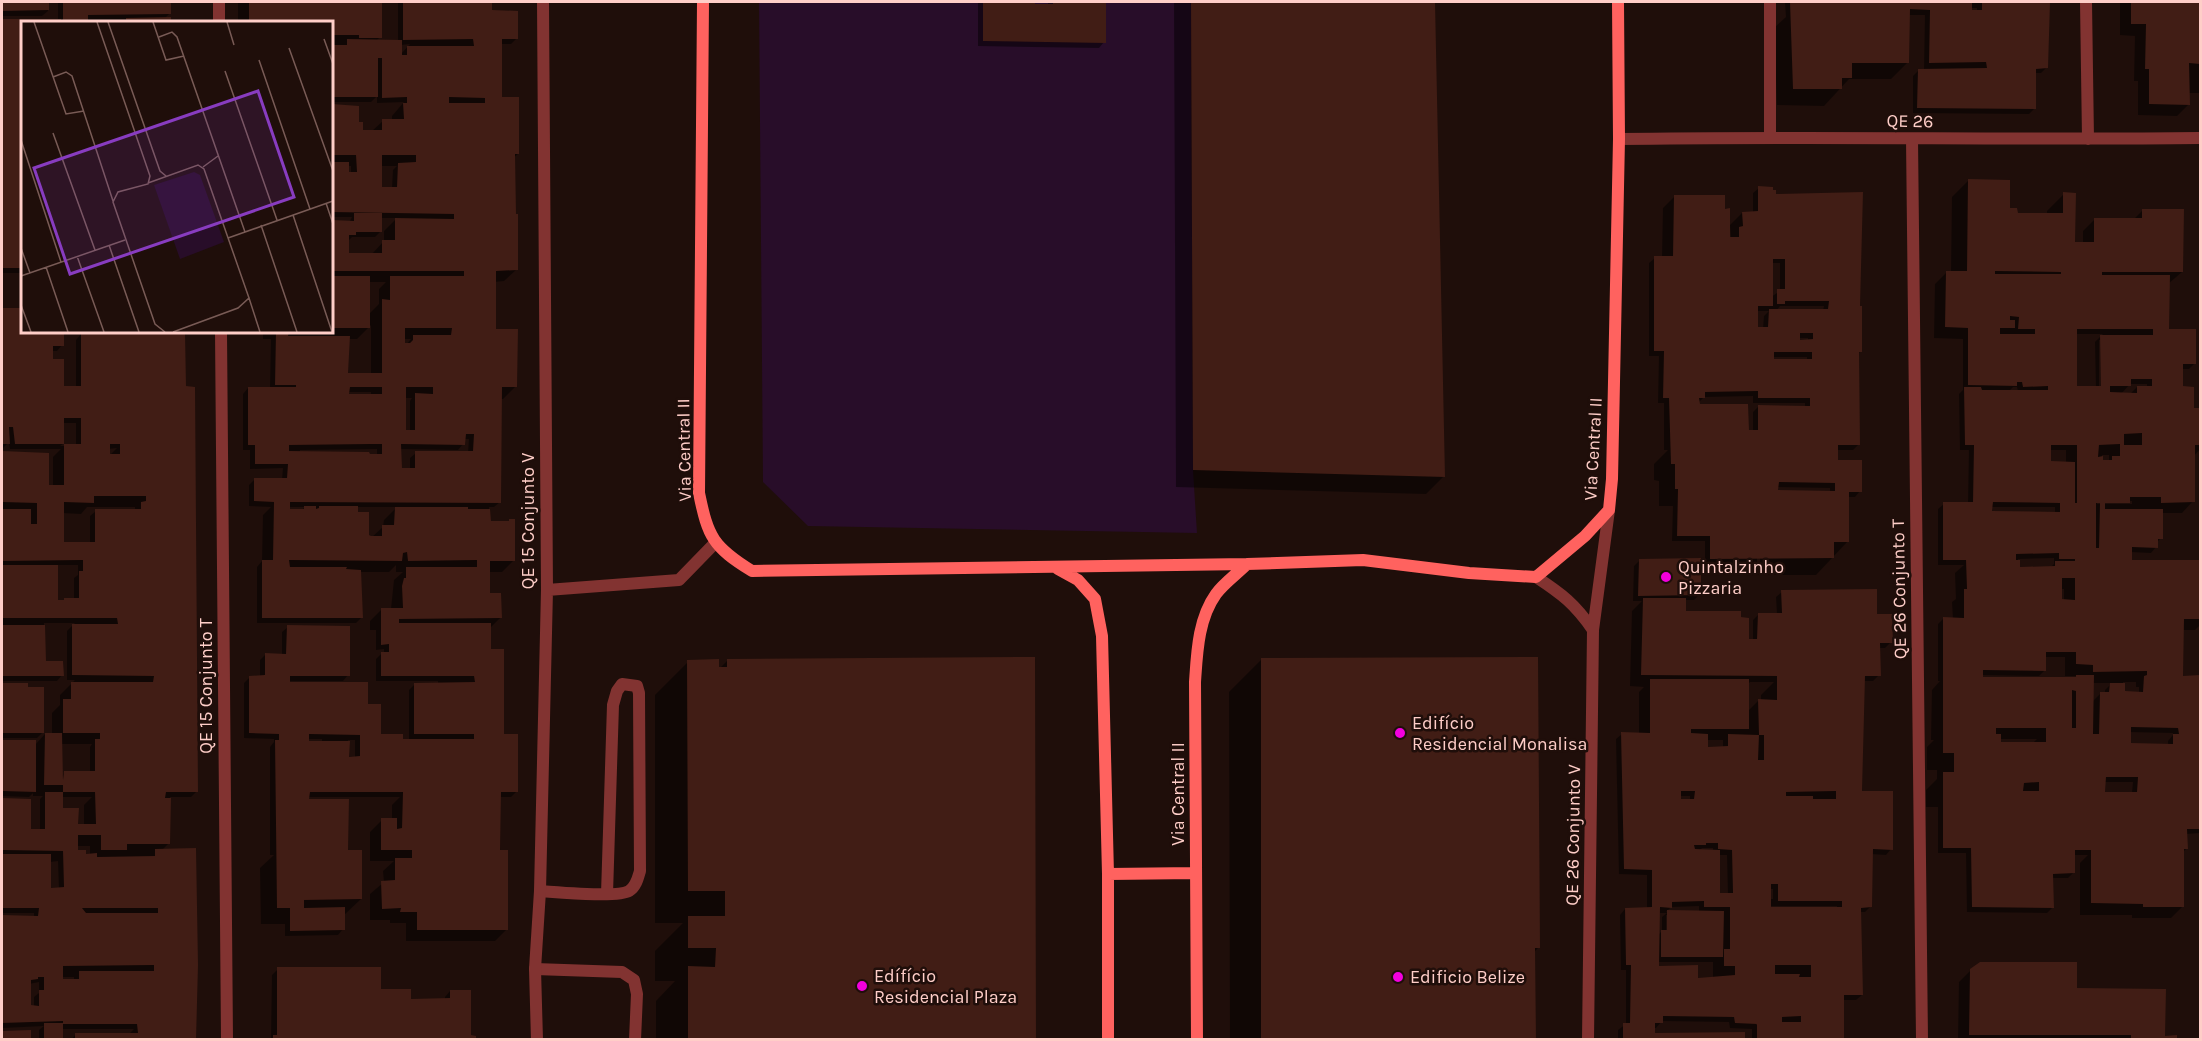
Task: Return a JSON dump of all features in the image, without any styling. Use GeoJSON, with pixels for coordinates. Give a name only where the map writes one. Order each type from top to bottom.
{"type":"FeatureCollection","features":[{"type":"Feature","properties":{"kind":"street"},"geometry":{"type":"LineString","coordinates":[[219,2],[219,21]]}},
{"type":"Feature","properties":{"kind":"street","name":"QE 15 Conjunto V"},"geometry":{"type":"LineString","coordinates":[[537,1040],[536,969],[547,590],[543,2]]}},
{"type":"Feature","properties":{"kind":"street","name":"Via Central II"},"geometry":{"type":"LineString","coordinates":[[703,2],[699,493],[706,524],[716,543],[728,556],[752,571],[1058,568],[1363,560],[1469,573],[1536,577],[1586,536],[1609,510],[1612,479],[1619,138],[1618,2]]}},
{"type":"Feature","properties":{"kind":"street"},"geometry":{"type":"LineString","coordinates":[[1770,2],[1770,136]]}},
{"type":"Feature","properties":{"kind":"street"},"geometry":{"type":"LineString","coordinates":[[2086,2],[2088,139]]}},
{"type":"Feature","properties":{"kind":"street","name":"QE 26"},"geometry":{"type":"LineString","coordinates":[[1619,138],[1770,136],[1912,139],[2200,138]]}},
{"type":"Feature","properties":{"kind":"street","name":"QE 26 Conjunto T"},"geometry":{"type":"LineString","coordinates":[[1912,139],[1922,1040]]}},
{"type":"Feature","properties":{"kind":"street","name":"QE 15 Conjunto T"},"geometry":{"type":"LineString","coordinates":[[221,333],[226,1040]]}},
{"type":"Feature","properties":{"kind":"street","name":"QE 26 Conjunto V"},"geometry":{"type":"LineString","coordinates":[[1588,1040],[1593,630],[1609,510]]}},
{"type":"Feature","properties":{"kind":"street"},"geometry":{"type":"LineString","coordinates":[[547,590],[679,580],[716,543]]}},
{"type":"Feature","properties":{"kind":"street","name":"Via Central II"},"geometry":{"type":"LineString","coordinates":[[1197,1040],[1197,651],[1202,624],[1216,595],[1246,564]]}},
{"type":"Feature","properties":{"kind":"street"},"geometry":{"type":"LineString","coordinates":[[1058,568],[1078,580],[1095,599],[1102,636],[1108,874],[1108,1040]]}},
{"type":"Feature","properties":{"kind":"street"},"geometry":{"type":"LineString","coordinates":[[1536,577],[1566,597],[1593,630]]}},
{"type":"Feature","properties":{"kind":"street"},"geometry":{"type":"LineString","coordinates":[[540,891],[607,894],[625,893],[632,890],[637,881],[640,871],[639,693],[638,686],[631,684],[622,684],[617,691],[613,705],[607,894]]}},
{"type":"Feature","properties":{"kind":"street"},"geometry":{"type":"LineString","coordinates":[[1108,874],[1196,873]]}},
{"type":"Feature","properties":{"kind":"street"},"geometry":{"type":"LineString","coordinates":[[536,969],[622,972],[634,980],[637,994],[636,1040]]}},
{"type":"Feature","properties":{"kind":"shaded area"},"geometry":{"type":"Polygon","coordinates":[[[759,2],[1191,2],[1193,470],[1197,533],[808,526],[763,482],[759,2]]]}},
{"type":"Feature","properties":{"kind":"building"},"geometry":{"type":"Polygon","coordinates":[[[2,2],[49,2],[49,10],[2,11],[2,2]]]}},
{"type":"Feature","properties":{"kind":"building"},"geometry":{"type":"Polygon","coordinates":[[[63,2],[171,2],[171,14],[88,15],[88,21],[63,21],[63,2]]]}},
{"type":"Feature","properties":{"kind":"building"},"geometry":{"type":"Polygon","coordinates":[[[249,2],[382,2],[382,38],[333,35],[333,21],[249,21],[249,2]]]}},
{"type":"Feature","properties":{"kind":"building"},"geometry":{"type":"Polygon","coordinates":[[[403,2],[492,2],[492,10],[518,11],[518,39],[502,39],[502,97],[519,97],[519,154],[515,154],[518,270],[496,271],[496,329],[518,329],[517,387],[502,387],[501,503],[290,502],[290,509],[304,509],[304,506],[316,506],[316,509],[319,506],[358,506],[358,512],[369,512],[369,535],[371,536],[382,536],[382,525],[394,525],[395,507],[490,509],[491,521],[515,519],[515,561],[490,561],[490,593],[501,593],[502,618],[399,619],[399,623],[491,623],[491,649],[504,649],[504,734],[518,734],[518,792],[501,792],[500,850],[508,850],[508,930],[417,930],[417,912],[400,912],[401,908],[382,909],[381,881],[395,880],[395,858],[412,858],[412,850],[381,850],[381,818],[397,818],[397,829],[402,828],[403,792],[310,792],[309,799],[349,799],[348,850],[362,850],[362,899],[304,900],[304,908],[345,907],[345,930],[290,931],[290,908],[277,908],[275,740],[279,740],[279,734],[249,733],[249,676],[265,675],[265,653],[286,654],[287,625],[350,626],[350,676],[290,676],[290,682],[368,682],[368,704],[381,704],[381,734],[403,734],[403,739],[474,739],[474,734],[414,734],[414,683],[475,682],[474,676],[381,676],[381,652],[389,652],[389,644],[381,645],[381,608],[403,608],[402,586],[406,578],[406,567],[477,567],[477,560],[408,561],[407,552],[403,553],[402,561],[289,560],[290,567],[347,567],[346,569],[361,570],[363,618],[262,618],[262,560],[273,560],[274,502],[254,501],[254,478],[287,478],[288,464],[255,464],[255,445],[248,445],[248,387],[296,387],[296,385],[275,385],[276,333],[289,333],[288,336],[350,336],[348,373],[382,373],[382,299],[390,300],[390,276],[464,276],[464,271],[333,271],[333,220],[354,221],[354,213],[382,213],[382,232],[356,232],[356,235],[349,235],[349,253],[382,253],[382,240],[395,240],[395,218],[454,219],[454,214],[333,212],[333,162],[349,162],[349,172],[357,172],[356,155],[333,155],[333,104],[359,106],[359,122],[363,122],[363,130],[382,130],[382,119],[404,119],[403,103],[407,103],[407,97],[382,98],[382,58],[378,58],[378,97],[333,97],[333,45],[347,45],[347,39],[402,40],[402,55],[407,55],[407,46],[474,46],[473,39],[403,40],[403,2]],[[449,97],[449,103],[485,103],[485,98],[449,97]],[[382,155],[382,187],[397,187],[398,163],[416,162],[416,155],[382,155]],[[405,328],[405,343],[413,340],[413,335],[451,335],[452,328],[405,328]],[[350,387],[349,394],[382,394],[382,387],[350,387]],[[406,387],[406,430],[415,430],[415,393],[433,394],[433,387],[406,387]],[[466,434],[465,445],[401,444],[402,468],[415,468],[415,451],[473,451],[474,434],[466,434]],[[382,444],[289,445],[289,451],[382,454],[382,444]],[[309,734],[309,741],[350,741],[349,757],[360,756],[360,735],[309,734]]]}},
{"type":"Feature","properties":{"kind":"building"},"geometry":{"type":"Polygon","coordinates":[[[983,2],[1053,4],[1053,2],[1106,2],[1106,43],[983,41],[983,2]]]}},
{"type":"Feature","properties":{"kind":"building"},"geometry":{"type":"Polygon","coordinates":[[[1191,2],[1435,2],[1445,477],[1193,470],[1191,2]]]}},
{"type":"Feature","properties":{"kind":"building"},"geometry":{"type":"Polygon","coordinates":[[[1790,2],[1972,2],[1972,10],[1982,10],[1982,2],[2050,2],[2048,68],[2036,69],[2036,109],[1917,108],[1918,69],[1987,68],[1986,62],[1929,63],[1930,10],[1910,9],[1909,63],[1852,63],[1852,78],[1842,78],[1842,89],[1793,89],[1790,2]]]}},
{"type":"Feature","properties":{"kind":"building"},"geometry":{"type":"Polygon","coordinates":[[[2131,2],[2200,2],[2200,64],[2189,63],[2190,105],[2149,104],[2149,69],[2145,69],[2146,24],[2131,24],[2131,2]]]}},
{"type":"Feature","properties":{"kind":"building"},"geometry":{"type":"Polygon","coordinates":[[[171,17],[171,21],[126,21],[126,18],[171,17]]]}},
{"type":"Feature","properties":{"kind":"building"},"geometry":{"type":"Polygon","coordinates":[[[2,19],[61,19],[61,21],[21,21],[21,268],[2,268],[2,19]]]}},
{"type":"Feature","properties":{"kind":"building"},"geometry":{"type":"Polygon","coordinates":[[[1968,179],[2010,180],[2010,208],[2017,208],[2018,213],[2063,213],[2063,192],[2076,193],[2075,242],[2094,242],[2094,218],[2142,218],[2142,209],[2184,209],[2183,272],[2102,272],[2102,275],[2170,275],[2169,329],[2196,329],[2196,364],[2183,364],[2183,386],[2194,387],[2194,408],[2200,408],[2200,445],[2195,445],[2195,502],[2161,503],[2161,497],[2130,497],[2130,503],[2105,503],[2105,509],[2163,509],[2163,539],[2158,539],[2158,548],[2132,547],[2132,560],[2200,560],[2200,619],[2184,619],[2183,676],[2200,675],[2200,829],[2187,829],[2188,849],[2184,849],[2184,907],[2091,903],[2091,850],[2075,850],[2075,873],[2053,874],[2054,908],[1972,907],[1971,848],[1943,848],[1943,772],[1954,772],[1954,753],[1943,753],[1943,617],[1964,618],[1964,589],[1967,589],[1966,560],[1943,560],[1943,502],[1973,502],[1974,445],[1965,445],[1964,387],[1981,387],[1982,390],[2048,390],[2048,386],[2023,387],[2022,382],[2017,382],[2017,386],[1968,385],[1968,328],[1945,327],[1946,271],[1967,271],[1968,179]],[[1995,271],[1995,274],[2061,274],[2061,272],[1995,271]],[[2010,316],[2010,320],[2015,320],[2015,328],[2000,328],[2000,334],[2035,334],[2035,329],[2018,329],[2019,317],[2010,316]],[[2077,329],[2077,386],[2101,386],[2100,335],[2153,335],[2153,329],[2077,329]],[[2131,379],[2131,386],[2110,386],[2110,392],[2137,393],[2137,386],[2152,386],[2152,379],[2131,379]],[[2142,433],[2124,434],[2124,445],[2142,445],[2142,433]],[[2120,444],[2099,445],[2098,457],[2103,456],[2103,460],[2112,460],[2112,456],[2120,456],[2120,444]],[[2051,445],[2051,461],[2075,462],[2075,503],[2077,503],[2077,445],[2051,445]],[[1993,502],[1992,511],[2060,512],[2060,503],[1993,502]],[[2096,503],[2096,548],[2099,548],[2100,503],[2096,503]],[[2059,553],[2016,554],[2016,560],[2020,560],[2020,567],[2055,566],[2055,561],[2075,561],[2075,559],[2059,559],[2059,553]],[[2062,578],[2062,599],[2075,600],[2075,578],[2062,578]],[[2046,652],[2046,671],[1983,670],[1983,677],[2094,675],[2093,734],[2099,734],[2100,692],[2109,692],[2110,683],[2125,683],[2125,691],[2143,692],[2144,676],[2147,675],[2147,671],[2093,672],[2093,665],[2076,664],[2076,652],[2046,652]],[[2072,690],[2072,728],[2076,728],[2076,691],[2072,690]],[[2131,727],[2131,743],[2173,744],[2173,734],[2179,734],[2178,728],[2131,727]],[[1996,728],[1996,734],[2001,734],[2001,742],[2046,742],[2046,728],[1996,728]],[[2106,777],[2105,792],[2137,792],[2138,777],[2106,777]],[[2039,782],[2024,783],[2023,791],[2039,791],[2039,782]]]}},
{"type":"Feature","properties":{"kind":"building"},"geometry":{"type":"Polygon","coordinates":[[[1758,186],[1773,187],[1776,194],[1863,192],[1860,306],[1862,306],[1862,352],[1859,352],[1860,445],[1838,445],[1838,460],[1862,460],[1862,492],[1849,492],[1849,542],[1834,542],[1834,558],[1710,559],[1710,536],[1677,536],[1678,489],[1675,489],[1675,464],[1671,464],[1669,398],[1663,398],[1664,351],[1654,351],[1654,256],[1673,256],[1674,195],[1725,195],[1725,209],[1730,208],[1730,237],[1739,237],[1739,227],[1743,226],[1742,212],[1758,211],[1758,186]],[[1773,259],[1773,306],[1758,306],[1758,327],[1768,327],[1769,309],[1828,309],[1829,301],[1785,301],[1785,304],[1777,304],[1777,289],[1785,289],[1785,259],[1773,259]],[[1800,333],[1800,340],[1813,339],[1813,333],[1800,333]],[[1774,352],[1774,359],[1812,359],[1812,352],[1774,352]],[[1758,391],[1705,392],[1705,398],[1699,398],[1700,404],[1748,404],[1749,430],[1758,430],[1758,405],[1810,406],[1810,398],[1758,398],[1758,391]],[[1779,482],[1778,490],[1835,491],[1835,483],[1779,482]]]}},
{"type":"Feature","properties":{"kind":"building"},"geometry":{"type":"Polygon","coordinates":[[[333,276],[370,276],[370,328],[333,328],[333,276]]]}},
{"type":"Feature","properties":{"kind":"building"},"geometry":{"type":"Polygon","coordinates":[[[2,308],[21,308],[21,333],[64,333],[64,346],[53,346],[53,359],[64,359],[64,386],[81,386],[81,333],[185,333],[186,386],[195,387],[198,792],[166,792],[165,798],[171,798],[170,844],[127,844],[127,850],[101,850],[101,835],[78,835],[78,850],[86,850],[86,854],[97,853],[97,857],[155,856],[155,849],[196,848],[198,965],[196,1040],[75,1040],[75,1033],[138,1033],[137,1024],[63,1024],[63,1040],[44,1040],[44,1023],[63,1023],[63,1021],[2,1023],[2,915],[38,916],[39,908],[2,908],[2,854],[51,854],[51,888],[64,887],[63,851],[2,850],[2,798],[31,799],[31,829],[45,829],[45,792],[63,792],[63,785],[44,785],[45,733],[62,733],[63,780],[64,771],[95,771],[95,739],[100,739],[100,733],[63,733],[63,699],[71,699],[71,682],[153,682],[154,676],[72,675],[72,624],[118,624],[117,618],[2,618],[2,565],[58,565],[58,600],[79,598],[79,571],[83,571],[83,560],[2,561],[2,509],[31,509],[31,524],[37,524],[37,503],[2,502],[2,451],[49,453],[49,485],[64,485],[64,444],[15,444],[13,427],[9,427],[10,444],[2,444],[2,308]],[[64,418],[64,444],[81,444],[81,418],[64,418]],[[110,444],[110,454],[120,454],[120,444],[110,444]],[[94,496],[94,503],[64,502],[64,542],[95,542],[95,509],[141,509],[141,502],[146,501],[146,496],[94,496]],[[63,792],[63,808],[79,808],[78,824],[96,824],[95,792],[63,792]],[[82,908],[86,913],[158,913],[158,908],[82,908]],[[154,965],[63,966],[63,979],[79,979],[79,971],[154,971],[154,965]],[[38,977],[38,979],[31,980],[31,1005],[39,1006],[39,990],[44,990],[44,977],[38,977]]]}},
{"type":"Feature","properties":{"kind":"building"},"geometry":{"type":"Polygon","coordinates":[[[1701,558],[1701,595],[1638,596],[1639,559],[1701,558]]]}},
{"type":"Feature","properties":{"kind":"building"},"geometry":{"type":"Polygon","coordinates":[[[1877,589],[1877,614],[1892,614],[1893,643],[1880,643],[1881,676],[1865,676],[1862,791],[1893,791],[1893,850],[1873,849],[1872,907],[1861,908],[1863,995],[1844,995],[1844,1040],[1757,1040],[1757,1024],[1735,1023],[1734,1017],[1663,1016],[1663,1023],[1655,1023],[1655,1033],[1745,1032],[1745,1040],[1623,1040],[1623,1023],[1630,1023],[1631,965],[1626,965],[1625,908],[1652,907],[1652,870],[1624,869],[1621,732],[1650,733],[1650,679],[1749,679],[1749,729],[1691,729],[1691,733],[1708,734],[1708,747],[1728,746],[1728,734],[1759,735],[1758,699],[1777,700],[1777,676],[1641,675],[1643,598],[1686,598],[1686,611],[1741,611],[1741,617],[1749,618],[1749,639],[1757,639],[1758,613],[1782,613],[1781,590],[1877,589]],[[1759,735],[1758,760],[1764,760],[1764,735],[1759,735]],[[1681,791],[1681,799],[1694,799],[1695,791],[1681,791]],[[1836,791],[1786,792],[1786,796],[1836,799],[1836,791]],[[1718,843],[1694,845],[1695,849],[1720,850],[1720,893],[1733,893],[1732,850],[1718,849],[1718,843]],[[1771,884],[1771,907],[1842,907],[1842,901],[1778,901],[1778,884],[1771,884]],[[1704,901],[1672,902],[1672,908],[1660,907],[1659,966],[1698,965],[1698,978],[1735,975],[1735,966],[1724,966],[1724,949],[1730,949],[1730,907],[1704,907],[1704,901]],[[1775,965],[1775,974],[1800,974],[1799,977],[1811,977],[1811,965],[1775,965]],[[1801,1016],[1782,1017],[1782,1022],[1801,1022],[1801,1016]]]}},
{"type":"Feature","properties":{"kind":"building"},"geometry":{"type":"Polygon","coordinates":[[[2,625],[45,625],[46,661],[63,661],[64,676],[2,676],[2,625]]]}},
{"type":"Feature","properties":{"kind":"building"},"geometry":{"type":"Polygon","coordinates":[[[1035,657],[1036,1040],[688,1040],[688,966],[715,967],[716,948],[688,948],[688,916],[725,916],[725,891],[688,891],[687,660],[719,659],[719,667],[727,667],[727,659],[1035,657]]]}},
{"type":"Feature","properties":{"kind":"building","name":"Edifício Residencial Monalisa"},"geometry":{"type":"Polygon","coordinates":[[[1538,657],[1540,948],[1535,948],[1536,1040],[1261,1040],[1261,658],[1538,657]]]}},
{"type":"Feature","properties":{"kind":"building"},"geometry":{"type":"Polygon","coordinates":[[[2,683],[28,683],[28,687],[44,687],[44,733],[2,733],[2,683]]]}},
{"type":"Feature","properties":{"kind":"building"},"geometry":{"type":"Polygon","coordinates":[[[2,740],[36,740],[36,792],[2,791],[2,740]]]}},
{"type":"Feature","properties":{"kind":"building"},"geometry":{"type":"Polygon","coordinates":[[[1667,910],[1724,911],[1723,957],[1661,957],[1661,930],[1667,930],[1667,910]]]}},
{"type":"Feature","properties":{"kind":"building"},"geometry":{"type":"Polygon","coordinates":[[[1980,962],[2077,962],[2077,988],[2166,989],[2165,1036],[2177,1035],[2177,1040],[2131,1040],[2131,1035],[1969,1035],[1970,969],[1980,962]]]}},
{"type":"Feature","properties":{"kind":"building"},"geometry":{"type":"Polygon","coordinates":[[[277,967],[381,967],[381,989],[411,989],[411,999],[450,998],[450,990],[471,990],[471,1035],[476,1036],[476,1040],[273,1040],[273,1035],[277,1035],[277,967]]]}},
{"type":"Feature","properties":{"kind":"building"},"geometry":{"type":"Polygon","coordinates":[[[31,1030],[31,1040],[2,1040],[2,1031],[31,1030]]]}},
{"type":"Feature","properties":{"kind":"place","name":"Quintalzinho Pizzaria"},"geometry":{"type":"Point","coordinates":[1666,577]}},
{"type":"Feature","properties":{"kind":"place","name":"Edifício Residencial Monalisa"},"geometry":{"type":"Point","coordinates":[1400,733]}},
{"type":"Feature","properties":{"kind":"place","name":"Edificio Belize"},"geometry":{"type":"Point","coordinates":[1398,977]}},
{"type":"Feature","properties":{"kind":"place","name":"Edífício Residencial Plaza"},"geometry":{"type":"Point","coordinates":[862,986]}}]}
